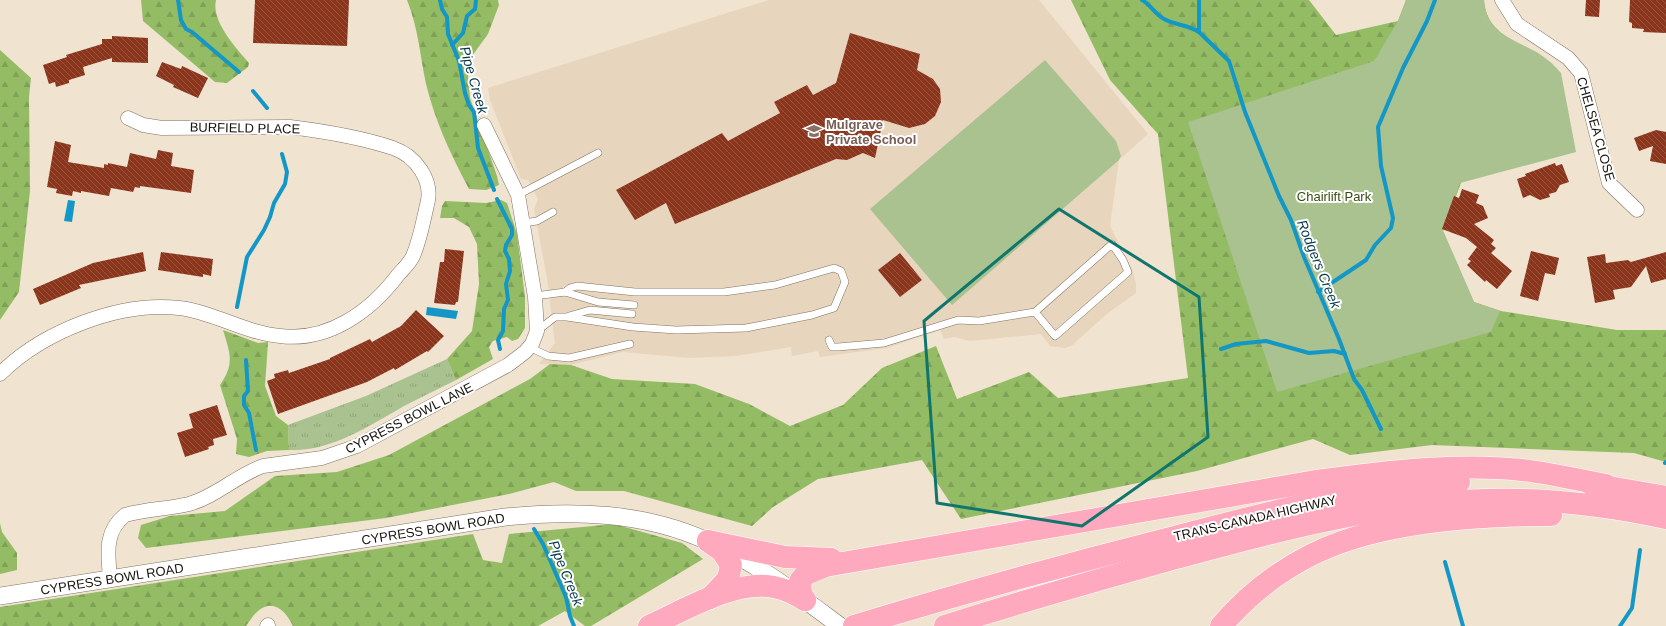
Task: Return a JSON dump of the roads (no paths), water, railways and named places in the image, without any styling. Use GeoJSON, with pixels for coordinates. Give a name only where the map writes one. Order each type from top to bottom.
{"type":"FeatureCollection","features":[{"type":"Feature","properties":{"kind":"highway"},"geometry":{"type":"LineString","coordinates":[[805,600],[799,586],[800,581],[806,574],[825,566],[1236,493],[1355,475],[1439,468],[1481,468],[1522,470],[1606,486]]}},
{"type":"Feature","properties":{"kind":"highway","name":"TRANS-CANADA HIGHWAY"},"geometry":{"type":"LineString","coordinates":[[854,626],[1110,553],[1236,521],[1362,494],[1430,484],[1485,480],[1524,480],[1606,486],[1666,497]]}},
{"type":"Feature","properties":{"kind":"highway","name":"TRANS-CANADA HIGHWAY"},"geometry":{"type":"LineString","coordinates":[[945,626],[1051,594],[1241,541],[1324,521],[1404,508],[1469,501],[1521,500],[1603,506],[1666,518]]}},
{"type":"Feature","properties":{"kind":"highway"},"geometry":{"type":"LineString","coordinates":[[1221,626],[1246,600],[1290,566],[1336,545],[1386,531],[1456,520],[1530,515],[1601,518],[1666,528]]}},
{"type":"Feature","properties":{"kind":"highway"},"geometry":{"type":"LineString","coordinates":[[708,541],[785,557],[868,559]]}},
{"type":"Feature","properties":{"kind":"highway"},"geometry":{"type":"LineString","coordinates":[[706,601],[724,585],[731,572],[731,565],[727,558],[708,541]]}},
{"type":"Feature","properties":{"kind":"highway"},"geometry":{"type":"LineString","coordinates":[[649,626],[738,588],[761,585],[785,590],[805,600]]}},
{"type":"Feature","properties":{"kind":"street","name":"CHELSEA CLOSE"},"geometry":{"type":"LineString","coordinates":[[1502,0],[1517,24],[1568,58],[1581,73],[1609,183],[1637,210]]}},
{"type":"Feature","properties":{"kind":"street","name":"BURFIELD PLACE"},"geometry":{"type":"LineString","coordinates":[[0,374],[17,359],[48,339],[88,321],[134,309],[162,307],[180,308],[221,318],[260,333],[280,337],[312,336],[334,329],[365,309],[384,294],[413,257],[430,194],[422,173],[412,160],[398,150],[323,132],[290,127],[162,128],[143,125],[128,118]]}},
{"type":"Feature","properties":{"kind":"street","name":"CYPRESS BOWL LANE"},"geometry":{"type":"LineString","coordinates":[[110,578],[107,548],[109,537],[117,521],[125,515],[189,504],[221,490],[255,469],[263,466],[322,458],[357,446],[508,365],[518,359],[529,347],[537,331],[535,296],[518,195],[484,125]]}},
{"type":"Feature","properties":{"kind":"street","name":"CYPRESS BOWL ROAD"},"geometry":{"type":"LineString","coordinates":[[0,596],[532,514],[562,512],[615,516],[666,526],[708,541],[759,569],[840,626]]}},
{"type":"Feature","properties":{"kind":"lane"},"geometry":{"type":"LineString","coordinates":[[518,195],[598,153]]}},
{"type":"Feature","properties":{"kind":"lane"},"geometry":{"type":"LineString","coordinates":[[523,223],[537,221],[553,212]]}},
{"type":"Feature","properties":{"kind":"lane"},"geometry":{"type":"LineString","coordinates":[[829,340],[832,347],[884,343],[958,320],[979,321],[1035,312],[1112,244],[1117,250],[1128,272],[1055,336],[1035,312]]}},
{"type":"Feature","properties":{"kind":"lane"},"geometry":{"type":"LineString","coordinates":[[537,331],[555,317],[567,317],[633,327],[676,330],[746,328],[805,316],[834,308],[845,282],[840,271],[834,268],[798,279],[748,290],[696,293],[653,291],[635,292],[577,286],[570,288],[565,292]]}},
{"type":"Feature","properties":{"kind":"lane"},"geometry":{"type":"LineString","coordinates":[[535,296],[565,292],[598,302],[634,305]]}},
{"type":"Feature","properties":{"kind":"lane"},"geometry":{"type":"LineString","coordinates":[[567,317],[590,310],[632,314]]}},
{"type":"Feature","properties":{"kind":"lane"},"geometry":{"type":"LineString","coordinates":[[529,347],[548,356],[569,358],[630,344]]}},
{"type":"Feature","properties":{"kind":"water"},"geometry":{"type":"Polygon","coordinates":[[[68,200],[75,201],[72,222],[64,221],[68,200]]]}},
{"type":"Feature","properties":{"kind":"water"},"geometry":{"type":"Polygon","coordinates":[[[427,307],[458,311],[456,319],[426,315],[427,307]]]}},
{"type":"Feature","properties":{"kind":"waterway","name":"Pipe Creek"},"geometry":{"type":"LineString","coordinates":[[178,0],[181,20],[186,29],[192,32],[239,72]]}},
{"type":"Feature","properties":{"kind":"waterway","name":"Pipe Creek"},"geometry":{"type":"LineString","coordinates":[[440,0],[442,9],[447,17],[448,34],[459,61],[465,93],[469,105],[474,112],[478,148],[494,190]]}},
{"type":"Feature","properties":{"kind":"waterway"},"geometry":{"type":"LineString","coordinates":[[452,45],[463,33],[467,16],[475,9],[476,0]]}},
{"type":"Feature","properties":{"kind":"waterway"},"geometry":{"type":"LineString","coordinates":[[1142,0],[1164,19],[1199,32]]}},
{"type":"Feature","properties":{"kind":"waterway","name":"Rodgers Creek"},"geometry":{"type":"LineString","coordinates":[[1199,0],[1199,32],[1229,61],[1245,112],[1279,196],[1291,220],[1304,257],[1339,339],[1354,379],[1362,390],[1381,429]]}},
{"type":"Feature","properties":{"kind":"waterway"},"geometry":{"type":"LineString","coordinates":[[1318,292],[1366,260],[1375,245],[1391,228],[1393,218],[1381,166],[1378,127],[1403,68],[1427,21],[1435,0]]}},
{"type":"Feature","properties":{"kind":"waterway","name":"Pipe Creek"},"geometry":{"type":"LineString","coordinates":[[253,91],[267,108]]}},
{"type":"Feature","properties":{"kind":"waterway","name":"Pipe Creek"},"geometry":{"type":"LineString","coordinates":[[237,307],[247,257],[264,230],[274,203],[285,184],[287,172],[282,154]]}},
{"type":"Feature","properties":{"kind":"waterway","name":"Pipe Creek"},"geometry":{"type":"LineString","coordinates":[[497,199],[512,229],[512,235],[506,245],[505,251],[509,259],[510,271],[506,284],[508,300],[504,309],[503,331],[498,340],[500,349]]}},
{"type":"Feature","properties":{"kind":"waterway"},"geometry":{"type":"LineString","coordinates":[[1221,349],[1236,344],[1266,341],[1309,353],[1334,351],[1345,354]]}},
{"type":"Feature","properties":{"kind":"waterway","name":"Pipe Creek"},"geometry":{"type":"LineString","coordinates":[[246,360],[248,391],[244,396],[244,405],[249,413],[256,450]]}},
{"type":"Feature","properties":{"kind":"waterway","name":"Pipe Creek"},"geometry":{"type":"LineString","coordinates":[[534,529],[543,544],[566,597],[574,626]]}},
{"type":"Feature","properties":{"kind":"waterway","name":"Rodgers Creek"},"geometry":{"type":"LineString","coordinates":[[1620,626],[1632,608],[1640,550]]}},
{"type":"Feature","properties":{"kind":"waterway","name":"Rodgers Creek"},"geometry":{"type":"LineString","coordinates":[[1445,562],[1463,626]]}},
{"type":"Feature","properties":{"kind":"place","name":"Mulgrave Private School"},"geometry":{"type":"Point","coordinates":[814,131]}},
{"type":"Feature","properties":{"kind":"park label","name":"Chairlift Park"},"geometry":{"type":"Point","coordinates":[1334,196]}}]}
